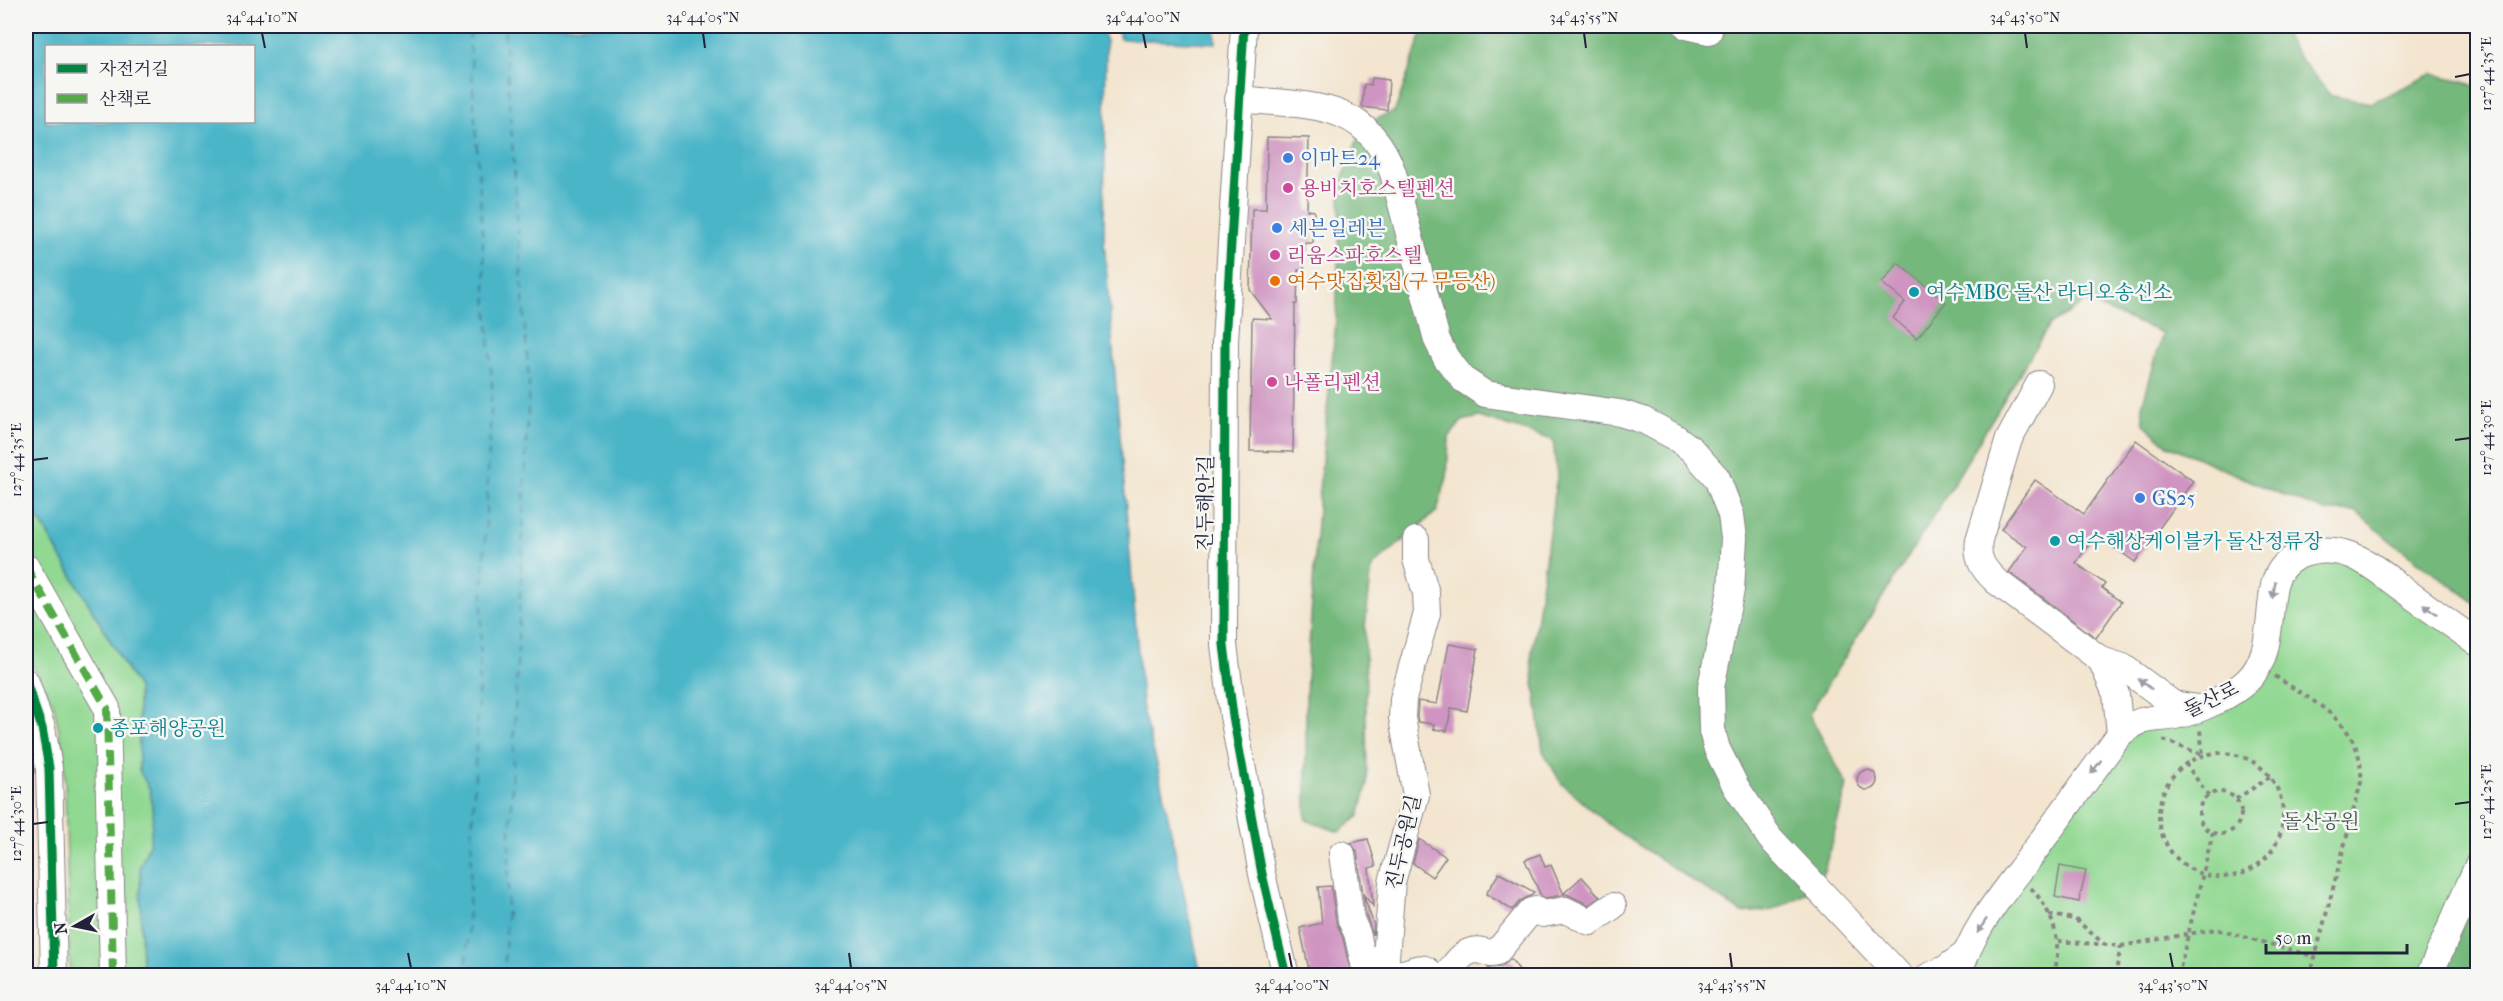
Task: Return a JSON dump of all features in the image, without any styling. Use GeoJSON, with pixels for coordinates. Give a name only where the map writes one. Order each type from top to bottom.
{"type":"FeatureCollection","features":[{"type":"Feature","properties":{"kind":"street","name":"진두해안길"},"geometry":{"type":"LineString","coordinates":[[1244,26],[1225,342],[1224,645],[1233,716],[1252,818],[1286,975]]}},
{"type":"Feature","properties":{"kind":"street"},"geometry":{"type":"LineString","coordinates":[[1238,99],[1337,112],[1363,125],[1376,139],[1386,154],[1393,173],[1437,340],[1456,371],[1474,388],[1485,394],[1505,398],[1620,413],[1644,420],[1675,437],[1706,464],[1724,494],[1734,538],[1731,590],[1711,687],[1712,731],[1717,749],[1736,787],[1770,838],[1903,973]]}},
{"type":"Feature","properties":{"kind":"street"},"geometry":{"type":"LineString","coordinates":[[2039,384],[2009,439],[1979,540],[1978,554],[1985,571],[2101,660],[2123,668],[2173,704],[2197,708]]}},
{"type":"Feature","properties":{"kind":"street","name":"진두공원길"},"geometry":{"type":"LineString","coordinates":[[1368,973],[1416,795],[1402,718],[1403,699],[1427,612],[1426,593],[1416,559],[1416,540]]}},
{"type":"Feature","properties":{"kind":"street","name":"돌산로"},"geometry":{"type":"LineString","coordinates":[[1962,965],[2018,873],[2121,734],[2137,721],[2176,716],[2236,692],[2250,679],[2259,665],[2270,624],[2273,592],[2280,571],[2293,559],[2318,551],[2349,554],[2364,561],[2478,643]]}},
{"type":"Feature","properties":{"kind":"street"},"geometry":{"type":"LineString","coordinates":[[26,567],[107,708],[112,975]]}},
{"type":"Feature","properties":{"kind":"street"},"geometry":{"type":"LineString","coordinates":[[2101,660],[2116,694],[2121,734]]}},
{"type":"Feature","properties":{"kind":"street"},"geometry":{"type":"LineString","coordinates":[[26,682],[42,728],[49,768],[54,975]]}},
{"type":"Feature","properties":{"kind":"street"},"geometry":{"type":"LineString","coordinates":[[1342,854],[1351,920],[1358,933],[1368,973],[1397,973],[1422,967],[1444,974],[1470,951],[1483,951],[1490,954],[1497,952],[1535,910],[1543,914],[1565,910],[1590,922],[1613,906]]}},
{"type":"Feature","properties":{"kind":"street"},"geometry":{"type":"LineString","coordinates":[[2429,975],[2478,865]]}},
{"type":"Feature","properties":{"kind":"street"},"geometry":{"type":"LineString","coordinates":[[1929,975],[1962,965]]}},
{"type":"Feature","properties":{"kind":"path"},"geometry":{"type":"LineString","coordinates":[[2259,665],[2334,717],[2349,731],[2357,745],[2361,760],[2361,782],[2310,975]]}},
{"type":"Feature","properties":{"kind":"path"},"geometry":{"type":"LineString","coordinates":[[2222,752],[2240,755],[2257,764],[2270,777],[2279,794],[2283,813],[2280,833],[2272,850],[2259,864],[2242,874],[2223,877],[2204,875],[2186,866],[2171,852],[2162,835],[2159,815],[2162,795],[2171,777],[2185,763],[2203,755],[2222,752]]}},
{"type":"Feature","properties":{"kind":"path"},"geometry":{"type":"LineString","coordinates":[[2185,763],[2209,796]]}},
{"type":"Feature","properties":{"kind":"path"},"geometry":{"type":"LineString","coordinates":[[2236,799],[2270,777]]}},
{"type":"Feature","properties":{"kind":"path"},"geometry":{"type":"LineString","coordinates":[[2220,792],[2236,799],[2241,812],[2237,825],[2226,833],[2213,832],[2203,824],[2200,812],[2204,800],[2209,796],[2220,792]]}},
{"type":"Feature","properties":{"kind":"path"},"geometry":{"type":"LineString","coordinates":[[2178,975],[2213,832]]}},
{"type":"Feature","properties":{"kind":"path"},"geometry":{"type":"LineString","coordinates":[[2018,873],[2035,893],[2049,915],[2059,950],[2054,975]]}},
{"type":"Feature","properties":{"kind":"path"},"geometry":{"type":"LineString","coordinates":[[2049,915],[2075,919],[2104,945]]}},
{"type":"Feature","properties":{"kind":"path"},"geometry":{"type":"LineString","coordinates":[[2058,941],[2121,946],[2187,936],[2203,930],[2216,930],[2316,957]]}},
{"type":"Feature","properties":{"kind":"path"},"geometry":{"type":"LineString","coordinates":[[2115,975],[2121,946]]}},
{"type":"Feature","properties":{"kind":"green space"},"geometry":{"type":"Polygon","coordinates":[[[1433,26],[2281,26],[2281,30],[2301,60],[2331,96],[2371,103],[2432,74],[2464,81],[2477,88],[2477,604],[2393,543],[2355,511],[2325,511],[2168,445],[2144,424],[2142,406],[2163,333],[2086,302],[2049,325],[1941,504],[1809,714],[1847,785],[1824,871],[1811,891],[1773,910],[1742,913],[1614,829],[1561,783],[1543,751],[1531,659],[1557,476],[1553,440],[1479,417],[1462,421],[1449,437],[1447,477],[1437,511],[1372,567],[1365,627],[1367,786],[1359,816],[1339,832],[1306,820],[1306,694],[1319,491],[1336,321],[1341,182],[1363,125],[1395,111],[1422,33],[1433,26]]]}},
{"type":"Feature","properties":{"kind":"green space","name":"종포해양공원"},"geometry":{"type":"Polygon","coordinates":[[[26,497],[138,688],[139,770],[150,790],[153,815],[150,842],[140,867],[142,975],[70,975],[64,753],[53,703],[26,653],[26,497]]]}},
{"type":"Feature","properties":{"kind":"green space","name":"돌산공원"},"geometry":{"type":"Polygon","coordinates":[[[2333,551],[2477,643],[2477,865],[2429,975],[1959,976],[2120,734],[2250,679],[2275,581],[2333,551]]]}},
{"type":"Feature","properties":{"kind":"green space"},"geometry":{"type":"Polygon","coordinates":[[[2477,893],[2477,975],[2442,975],[2477,893]]]}},
{"type":"Feature","properties":{"kind":"water"},"geometry":{"type":"Polygon","coordinates":[[[26,26],[1101,26],[1106,42],[1104,241],[1143,713],[1157,764],[1201,975],[142,975],[140,867],[150,842],[153,815],[150,790],[139,770],[138,688],[26,497],[26,26]]]}},
{"type":"Feature","properties":{"kind":"water"},"geometry":{"type":"Polygon","coordinates":[[[1117,26],[1215,26],[1216,43],[1120,39],[1117,26]]]}},
{"type":"Feature","properties":{"kind":"building"},"geometry":{"type":"Polygon","coordinates":[[[1372,78],[1389,80],[1387,110],[1362,107],[1364,84],[1371,85],[1372,78]]]}},
{"type":"Feature","properties":{"kind":"building"},"geometry":{"type":"Polygon","coordinates":[[[1267,137],[1309,138],[1307,210],[1314,211],[1313,243],[1305,243],[1304,270],[1298,270],[1297,304],[1295,304],[1293,452],[1250,451],[1252,318],[1272,319],[1250,290],[1252,209],[1266,209],[1267,137]]]}},
{"type":"Feature","properties":{"kind":"building","name":"여수MBC 돌산 라디오송신소"},"geometry":{"type":"Polygon","coordinates":[[[1898,263],[1946,302],[1917,338],[1893,318],[1905,302],[1882,283],[1898,263]]]}},
{"type":"Feature","properties":{"kind":"building","name":"여수해상케이블카 돌산정류장"},"geometry":{"type":"Polygon","coordinates":[[[2136,440],[2193,481],[2135,562],[2096,534],[2076,563],[2105,584],[2102,588],[2121,602],[2096,638],[2009,572],[2027,547],[2001,529],[2035,480],[2084,514],[2136,440]]]}},
{"type":"Feature","properties":{"kind":"building"},"geometry":{"type":"Polygon","coordinates":[[[1449,644],[1478,649],[1467,711],[1451,708],[1447,731],[1433,729],[1434,724],[1418,722],[1417,717],[1418,701],[1437,704],[1449,644]]]}},
{"type":"Feature","properties":{"kind":"building"},"geometry":{"type":"Polygon","coordinates":[[[1867,770],[1874,773],[1877,780],[1874,787],[1867,790],[1860,787],[1857,780],[1860,773],[1867,770]]]}},
{"type":"Feature","properties":{"kind":"building"},"geometry":{"type":"Polygon","coordinates":[[[1368,839],[1376,866],[1369,868],[1373,906],[1363,894],[1374,925],[1373,935],[1366,916],[1357,852],[1351,843],[1368,839]]]}},
{"type":"Feature","properties":{"kind":"building"},"geometry":{"type":"Polygon","coordinates":[[[1419,839],[1446,857],[1432,877],[1413,863],[1419,839]]]}},
{"type":"Feature","properties":{"kind":"building"},"geometry":{"type":"Polygon","coordinates":[[[1540,854],[1545,867],[1551,865],[1564,895],[1545,898],[1541,896],[1525,860],[1540,854]]]}},
{"type":"Feature","properties":{"kind":"building"},"geometry":{"type":"Polygon","coordinates":[[[2060,866],[2086,871],[2079,902],[2055,897],[2060,866]]]}},
{"type":"Feature","properties":{"kind":"building"},"geometry":{"type":"Polygon","coordinates":[[[1499,873],[1534,892],[1520,901],[1512,910],[1486,894],[1499,873]]]}},
{"type":"Feature","properties":{"kind":"building"},"geometry":{"type":"Polygon","coordinates":[[[1582,877],[1600,897],[1589,905],[1564,893],[1582,877]]]}},
{"type":"Feature","properties":{"kind":"building"},"geometry":{"type":"Polygon","coordinates":[[[1331,886],[1336,922],[1343,938],[1351,975],[1310,975],[1300,928],[1322,923],[1318,887],[1331,886]]]}},
{"type":"Feature","properties":{"kind":"building"},"geometry":{"type":"Polygon","coordinates":[[[1511,959],[1523,975],[1493,975],[1488,968],[1501,967],[1511,959]]]}},
{"type":"Feature","properties":{"kind":"ferry route"},"geometry":{"type":"LineString","coordinates":[[466,976],[492,383],[469,26]]}},
{"type":"Feature","properties":{"kind":"ferry route"},"geometry":{"type":"LineString","coordinates":[[504,26],[529,384],[504,976]]}},
{"type":"Feature","properties":{"kind":"marked path"},"geometry":{"type":"LineString","coordinates":[[26,567],[107,708],[113,976]]}},
{"type":"Feature","properties":{"kind":"cycle path"},"geometry":{"type":"LineString","coordinates":[[1244,26],[1225,342],[1224,645],[1233,716],[1262,874],[1286,976]]}},
{"type":"Feature","properties":{"kind":"cycle path"},"geometry":{"type":"LineString","coordinates":[[26,682],[42,728],[49,768],[54,976]]}},
{"type":"Feature","properties":{"kind":"place","name":"이마트24"},"geometry":{"type":"Point","coordinates":[1288,158]}},
{"type":"Feature","properties":{"kind":"place","name":"용비치호스텔펜션"},"geometry":{"type":"Point","coordinates":[1288,188]}},
{"type":"Feature","properties":{"kind":"place","name":"세븐일레븐"},"geometry":{"type":"Point","coordinates":[1277,228]}},
{"type":"Feature","properties":{"kind":"place","name":"리움스파호스텔"},"geometry":{"type":"Point","coordinates":[1275,255]}},
{"type":"Feature","properties":{"kind":"place","name":"여수맛집횟집(구 무등산)"},"geometry":{"type":"Point","coordinates":[1275,281]}},
{"type":"Feature","properties":{"kind":"place","name":"여수MBC 돌산 라디오송신소"},"geometry":{"type":"Point","coordinates":[1914,292]}},
{"type":"Feature","properties":{"kind":"place","name":"나폴리펜션"},"geometry":{"type":"Point","coordinates":[1272,382]}},
{"type":"Feature","properties":{"kind":"place","name":"GS25"},"geometry":{"type":"Point","coordinates":[2140,498]}},
{"type":"Feature","properties":{"kind":"place","name":"여수해상케이블카 돌산정류장"},"geometry":{"type":"Point","coordinates":[2055,541]}},
{"type":"Feature","properties":{"kind":"place","name":"종포해양공원"},"geometry":{"type":"Point","coordinates":[98,728]}}]}
